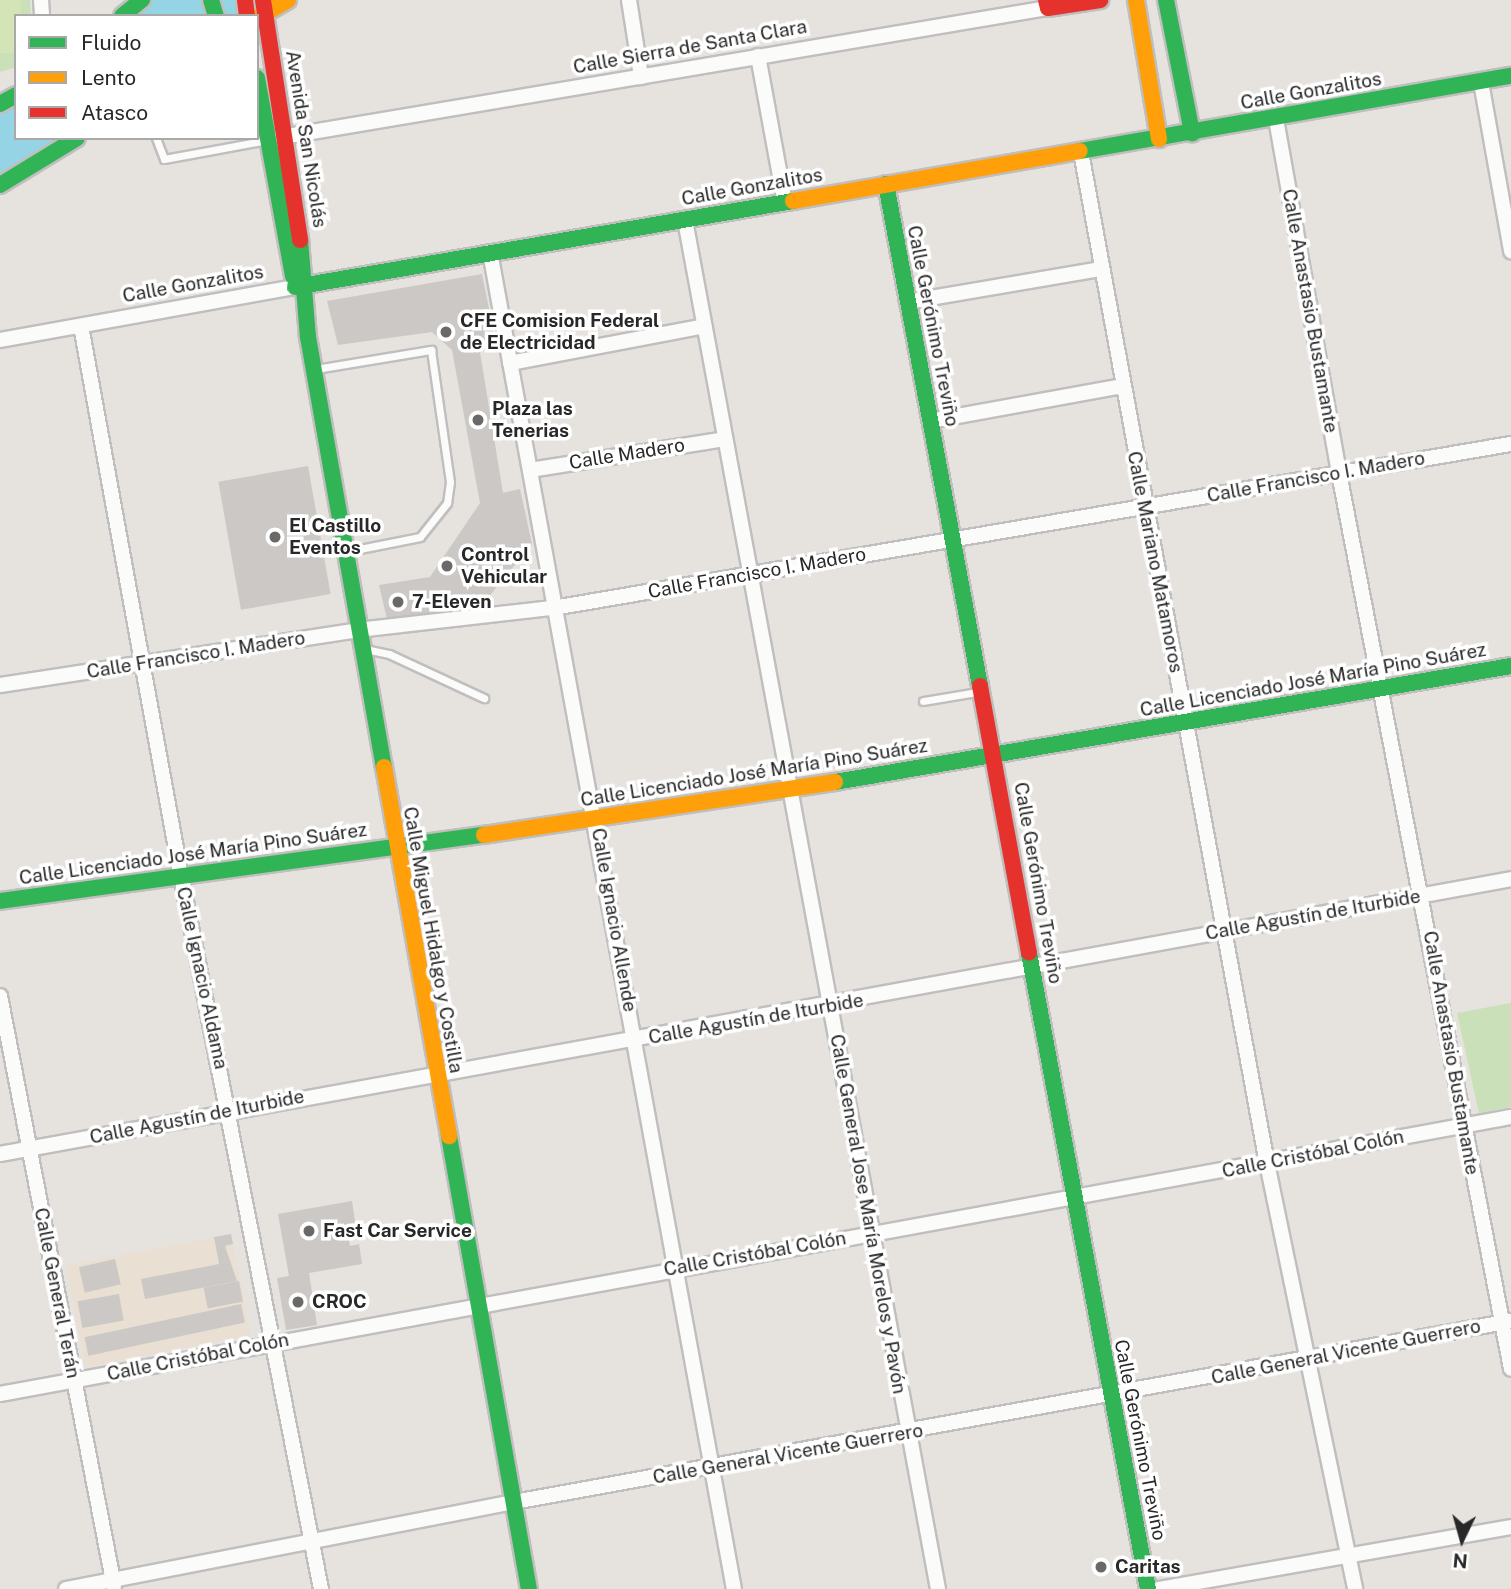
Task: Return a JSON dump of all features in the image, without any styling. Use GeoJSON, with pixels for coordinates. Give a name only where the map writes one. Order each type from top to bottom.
{"type":"FeatureCollection","features":[{"type":"Feature","properties":{"kind":"street"},"geometry":{"type":"LineString","coordinates":[[124,14],[142,0]]}},
{"type":"Feature","properties":{"kind":"street"},"geometry":{"type":"LineString","coordinates":[[262,10],[288,0]]}},
{"type":"Feature","properties":{"kind":"street"},"geometry":{"type":"LineString","coordinates":[[629,0],[641,77]]}},
{"type":"Feature","properties":{"kind":"street","name":"Calle Sierra de Santa Clara"},"geometry":{"type":"LineString","coordinates":[[268,140],[1047,4],[1100,0]]}},
{"type":"Feature","properties":{"kind":"street"},"geometry":{"type":"LineString","coordinates":[[1136,0],[1159,139]]}},
{"type":"Feature","properties":{"kind":"street"},"geometry":{"type":"LineString","coordinates":[[1166,0],[1192,133]]}},
{"type":"Feature","properties":{"kind":"street","name":"Avenida San Nicolás"},"geometry":{"type":"LineString","coordinates":[[262,10],[278,82],[286,136],[302,290]]}},
{"type":"Feature","properties":{"kind":"street"},"geometry":{"type":"LineString","coordinates":[[758,56],[785,203]]}},
{"type":"Feature","properties":{"kind":"street","name":"Calle Gonzalitos"},"geometry":{"type":"LineString","coordinates":[[0,340],[302,290],[490,252],[1159,139],[1511,76]]}},
{"type":"Feature","properties":{"kind":"street"},"geometry":{"type":"LineString","coordinates":[[1480,82],[1511,251]]}},
{"type":"Feature","properties":{"kind":"street","name":"Avenida San Nicolás"},"geometry":{"type":"LineString","coordinates":[[259,89],[302,290]]}},
{"type":"Feature","properties":{"kind":"street","name":"Calle Anastasio Bustamante"},"geometry":{"type":"LineString","coordinates":[[1276,118],[1339,473],[1464,1126],[1506,1322],[1511,1369]]}},
{"type":"Feature","properties":{"kind":"street"},"geometry":{"type":"LineString","coordinates":[[0,185],[73,140]]}},
{"type":"Feature","properties":{"kind":"street","name":"Calle Mariano Matamoros"},"geometry":{"type":"LineString","coordinates":[[1082,152],[1100,269],[1267,1163],[1355,1589]]}},
{"type":"Feature","properties":{"kind":"street","name":"Calle Gerónimo Treviño"},"geometry":{"type":"LineString","coordinates":[[886,184],[994,757],[1072,1198],[1148,1589]]}},
{"type":"Feature","properties":{"kind":"street","name":"Calle General Jose María Morelos y Pavón"},"geometry":{"type":"LineString","coordinates":[[685,220],[938,1589]]}},
{"type":"Feature","properties":{"kind":"street","name":"Calle Ignacio Allende"},"geometry":{"type":"LineString","coordinates":[[490,252],[530,470],[559,607],[734,1589]]}},
{"type":"Feature","properties":{"kind":"street"},"geometry":{"type":"LineString","coordinates":[[907,302],[1100,269]]}},
{"type":"Feature","properties":{"kind":"street","name":"Calle Miguel Hidalgo y Costilla"},"geometry":{"type":"LineString","coordinates":[[302,290],[395,847],[529,1589]]}},
{"type":"Feature","properties":{"kind":"street","name":"Calle Ignacio Aldama"},"geometry":{"type":"LineString","coordinates":[[81,326],[181,876],[230,1111],[321,1589]]}},
{"type":"Feature","properties":{"kind":"street"},"geometry":{"type":"LineString","coordinates":[[510,363],[705,326]]}},
{"type":"Feature","properties":{"kind":"street"},"geometry":{"type":"LineString","coordinates":[[930,421],[1122,386]]}},
{"type":"Feature","properties":{"kind":"street","name":"Calle Madero"},"geometry":{"type":"LineString","coordinates":[[530,470],[725,439]]}},
{"type":"Feature","properties":{"kind":"street","name":"Calle Francisco I. Madero"},"geometry":{"type":"LineString","coordinates":[[0,685],[358,630],[559,607],[1511,443]]}},
{"type":"Feature","properties":{"kind":"street","name":"Calle Licenciado José María Pino Suárez"},"geometry":{"type":"LineString","coordinates":[[0,901],[596,820],[994,757],[1511,666]]}},
{"type":"Feature","properties":{"kind":"street","name":"Calle Agustín de Iturbide"},"geometry":{"type":"LineString","coordinates":[[0,1154],[435,1073],[830,1006],[1511,879]]}},
{"type":"Feature","properties":{"kind":"street","name":"Calle General Terán"},"geometry":{"type":"LineString","coordinates":[[0,996],[114,1584]]}},
{"type":"Feature","properties":{"kind":"street","name":"Calle Cristóbal Colón"},"geometry":{"type":"LineString","coordinates":[[0,1394],[1511,1117]]}},
{"type":"Feature","properties":{"kind":"street","name":"Calle General Vicente Guerrero"},"geometry":{"type":"LineString","coordinates":[[66,1589],[114,1584],[311,1541],[514,1502],[711,1469],[1506,1322]]}},
{"type":"Feature","properties":{"kind":"street"},"geometry":{"type":"LineString","coordinates":[[1159,1589],[1511,1527]]}},
{"type":"Feature","properties":{"kind":"lane"},"geometry":{"type":"LineString","coordinates":[[259,83],[278,82]]}},
{"type":"Feature","properties":{"kind":"lane"},"geometry":{"type":"LineString","coordinates":[[157,140],[164,159],[268,140]]}},
{"type":"Feature","properties":{"kind":"lane"},"geometry":{"type":"LineString","coordinates":[[314,370],[428,347],[431,350],[450,482],[447,503],[420,537],[345,551]]}},
{"type":"Feature","properties":{"kind":"lane"},"geometry":{"type":"LineString","coordinates":[[361,648],[384,652],[484,698]]}},
{"type":"Feature","properties":{"kind":"lane"},"geometry":{"type":"LineString","coordinates":[[923,701],[981,691]]}},
{"type":"Feature","properties":{"kind":"shaded area"},"geometry":{"type":"Polygon","coordinates":[[[231,1234],[251,1335],[86,1367],[66,1266],[231,1234]]]}},
{"type":"Feature","properties":{"kind":"green space"},"geometry":{"type":"Polygon","coordinates":[[[0,0],[30,0],[31,14],[14,14],[14,68],[0,72],[0,0]]]}},
{"type":"Feature","properties":{"kind":"green space"},"geometry":{"type":"Polygon","coordinates":[[[0,0],[21,0],[21,14],[14,14],[14,53],[0,53],[0,0]]]}},
{"type":"Feature","properties":{"kind":"green space"},"geometry":{"type":"Polygon","coordinates":[[[1511,1003],[1511,1107],[1479,1113],[1457,1013],[1511,1003]]]}},
{"type":"Feature","properties":{"kind":"water"},"geometry":{"type":"Polygon","coordinates":[[[142,0],[289,0],[259,15],[124,14],[142,0]]]}},
{"type":"Feature","properties":{"kind":"water"},"geometry":{"type":"Polygon","coordinates":[[[14,96],[14,140],[74,140],[0,185],[0,104],[14,96]]]}},
{"type":"Feature","properties":{"kind":"building","name":"Plaza las Tenerias"},"geometry":{"type":"Polygon","coordinates":[[[482,274],[496,344],[479,346],[503,493],[520,489],[532,544],[482,605],[387,619],[379,585],[430,577],[480,503],[452,350],[432,332],[338,345],[327,301],[482,274]]]}},
{"type":"Feature","properties":{"kind":"building","name":"El Castillo Eventos"},"geometry":{"type":"Polygon","coordinates":[[[308,466],[331,594],[241,610],[218,482],[308,466]]]}},
{"type":"Feature","properties":{"kind":"building"},"geometry":{"type":"Polygon","coordinates":[[[352,1201],[356,1227],[347,1228],[350,1246],[359,1244],[362,1264],[309,1273],[317,1325],[286,1330],[277,1278],[289,1276],[278,1214],[352,1201]]]}},
{"type":"Feature","properties":{"kind":"building"},"geometry":{"type":"Polygon","coordinates":[[[231,1234],[233,1244],[225,1246],[237,1281],[145,1299],[141,1279],[219,1264],[214,1237],[231,1234]]]}},
{"type":"Feature","properties":{"kind":"building"},"geometry":{"type":"Polygon","coordinates":[[[115,1259],[121,1284],[85,1293],[79,1267],[115,1259]]]}},
{"type":"Feature","properties":{"kind":"building"},"geometry":{"type":"Polygon","coordinates":[[[239,1281],[243,1302],[208,1308],[204,1288],[239,1281]]]}},
{"type":"Feature","properties":{"kind":"building"},"geometry":{"type":"Polygon","coordinates":[[[119,1294],[124,1321],[82,1328],[78,1301],[119,1294]]]}},
{"type":"Feature","properties":{"kind":"building"},"geometry":{"type":"Polygon","coordinates":[[[241,1304],[245,1323],[88,1356],[84,1337],[241,1304]]]}},
{"type":"Feature","properties":{"kind":"traffic: fast"},"geometry":{"type":"LineString","coordinates":[[124,14],[142,0]]}},
{"type":"Feature","properties":{"kind":"traffic: fast"},"geometry":{"type":"LineString","coordinates":[[211,0],[215,14]]}},
{"type":"Feature","properties":{"kind":"traffic: fast"},"geometry":{"type":"LineString","coordinates":[[1166,0],[1192,133]]}},
{"type":"Feature","properties":{"kind":"traffic: fast"},"geometry":{"type":"LineString","coordinates":[[1080,151],[1511,76]]}},
{"type":"Feature","properties":{"kind":"traffic: fast"},"geometry":{"type":"LineString","coordinates":[[259,89],[293,277]]}},
{"type":"Feature","properties":{"kind":"traffic: fast"},"geometry":{"type":"LineString","coordinates":[[0,104],[14,96]]}},
{"type":"Feature","properties":{"kind":"traffic: fast"},"geometry":{"type":"LineString","coordinates":[[0,185],[74,140]]}},
{"type":"Feature","properties":{"kind":"traffic: fast"},"geometry":{"type":"LineString","coordinates":[[886,184],[980,686]]}},
{"type":"Feature","properties":{"kind":"traffic: fast"},"geometry":{"type":"LineString","coordinates":[[295,287],[793,201]]}},
{"type":"Feature","properties":{"kind":"traffic: fast"},"geometry":{"type":"LineString","coordinates":[[300,240],[308,337],[384,767]]}},
{"type":"Feature","properties":{"kind":"traffic: fast"},"geometry":{"type":"LineString","coordinates":[[835,782],[1511,666]]}},
{"type":"Feature","properties":{"kind":"traffic: fast"},"geometry":{"type":"LineString","coordinates":[[0,901],[484,835]]}},
{"type":"Feature","properties":{"kind":"traffic: fast"},"geometry":{"type":"LineString","coordinates":[[1029,953],[1148,1589]]}},
{"type":"Feature","properties":{"kind":"traffic: fast"},"geometry":{"type":"LineString","coordinates":[[449,1136],[529,1589]]}},
{"type":"Feature","properties":{"kind":"traffic: slow"},"geometry":{"type":"LineString","coordinates":[[259,17],[288,0]]}},
{"type":"Feature","properties":{"kind":"traffic: slow"},"geometry":{"type":"LineString","coordinates":[[1136,0],[1159,139]]}},
{"type":"Feature","properties":{"kind":"traffic: slow"},"geometry":{"type":"LineString","coordinates":[[793,201],[1080,151]]}},
{"type":"Feature","properties":{"kind":"traffic: slow"},"geometry":{"type":"LineString","coordinates":[[384,767],[449,1136]]}},
{"type":"Feature","properties":{"kind":"traffic: slow"},"geometry":{"type":"LineString","coordinates":[[484,835],[835,782]]}},
{"type":"Feature","properties":{"kind":"traffic: jam"},"geometry":{"type":"LineString","coordinates":[[245,0],[247,14]]}},
{"type":"Feature","properties":{"kind":"traffic: jam"},"geometry":{"type":"LineString","coordinates":[[263,0],[300,240]]}},
{"type":"Feature","properties":{"kind":"traffic: jam"},"geometry":{"type":"LineString","coordinates":[[1046,0],[1048,8],[1100,0]]}},
{"type":"Feature","properties":{"kind":"traffic: jam"},"geometry":{"type":"LineString","coordinates":[[980,686],[1029,953]]}},
{"type":"Feature","properties":{"kind":"place","name":"CFE Comision Federal de Electricidad"},"geometry":{"type":"Point","coordinates":[446,332]}},
{"type":"Feature","properties":{"kind":"place","name":"Plaza las Tenerias"},"geometry":{"type":"Point","coordinates":[478,420]}},
{"type":"Feature","properties":{"kind":"place","name":"El Castillo Eventos"},"geometry":{"type":"Point","coordinates":[275,537]}},
{"type":"Feature","properties":{"kind":"place","name":"Control Vehicular"},"geometry":{"type":"Point","coordinates":[447,566]}},
{"type":"Feature","properties":{"kind":"place","name":"7-Eleven"},"geometry":{"type":"Point","coordinates":[398,602]}},
{"type":"Feature","properties":{"kind":"place","name":"Fast Car Service"},"geometry":{"type":"Point","coordinates":[309,1231]}},
{"type":"Feature","properties":{"kind":"place","name":"CROC"},"geometry":{"type":"Point","coordinates":[298,1302]}},
{"type":"Feature","properties":{"kind":"place","name":"Caritas"},"geometry":{"type":"Point","coordinates":[1101,1567]}}]}
